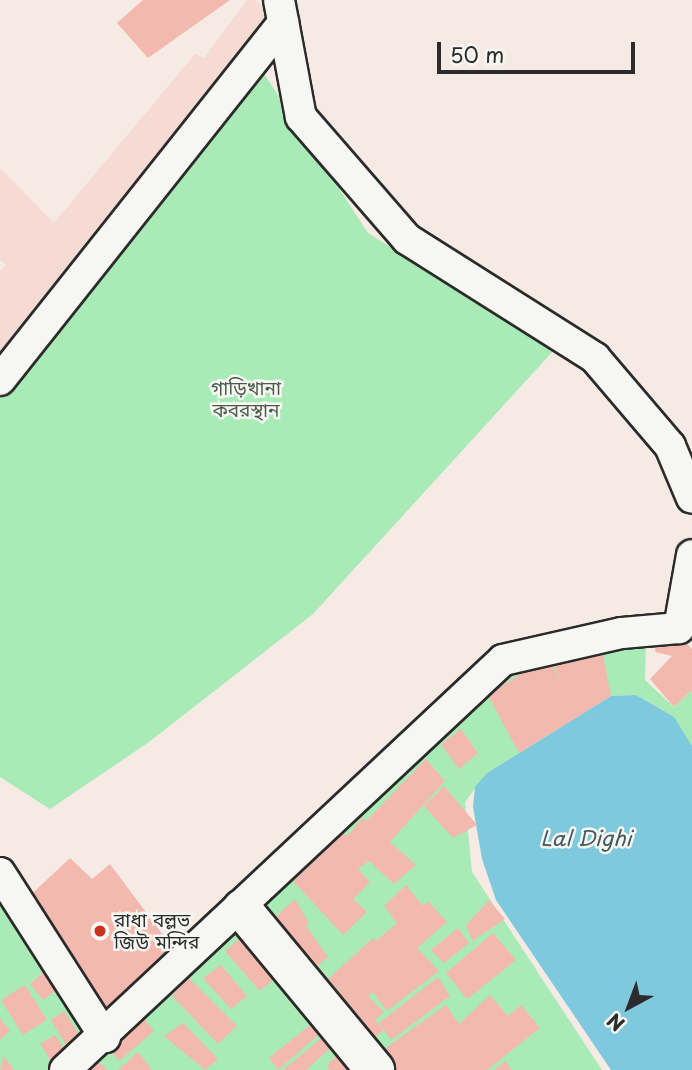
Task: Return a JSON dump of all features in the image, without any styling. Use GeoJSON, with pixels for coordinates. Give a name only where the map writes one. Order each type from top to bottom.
{"type":"FeatureCollection","features":[{"type":"Feature","properties":{"kind":"street"},"geometry":{"type":"LineString","coordinates":[[0,380],[281,12]]}},
{"type":"Feature","properties":{"kind":"street"},"geometry":{"type":"LineString","coordinates":[[281,12],[301,117],[407,239],[595,358],[670,446],[692,498]]}},
{"type":"Feature","properties":{"kind":"street"},"geometry":{"type":"LineString","coordinates":[[65,1070],[104,1038],[242,909],[503,660],[622,633],[685,634],[692,555]]}},
{"type":"Feature","properties":{"kind":"street"},"geometry":{"type":"LineString","coordinates":[[0,873],[104,1038]]}},
{"type":"Feature","properties":{"kind":"street"},"geometry":{"type":"LineString","coordinates":[[242,909],[374,1070]]}},
{"type":"Feature","properties":{"kind":"shaded area"},"geometry":{"type":"Polygon","coordinates":[[[247,0],[255,0],[283,23],[0,380],[0,271],[6,265],[0,260],[0,168],[54,223],[195,54],[204,58],[247,0]]]}},
{"type":"Feature","properties":{"kind":"green space","name":"গাড়িখানা কবরস্থান"},"geometry":{"type":"Polygon","coordinates":[[[263,72],[368,233],[554,350],[313,614],[149,742],[50,809],[0,777],[0,394],[263,72]]]}},
{"type":"Feature","properties":{"kind":"green space"},"geometry":{"type":"Polygon","coordinates":[[[646,641],[645,680],[674,707],[692,690],[692,746],[673,717],[636,695],[611,696],[487,773],[465,802],[472,872],[602,1070],[0,1070],[0,873],[104,1037],[503,660],[646,641]]]}},
{"type":"Feature","properties":{"kind":"water","name":"Lal Dighi"},"geometry":{"type":"Polygon","coordinates":[[[636,695],[674,717],[692,746],[692,1070],[611,1070],[496,900],[482,859],[473,807],[475,787],[487,773],[611,696],[636,695]]]}},
{"type":"Feature","properties":{"kind":"building"},"geometry":{"type":"Polygon","coordinates":[[[143,0],[230,0],[148,58],[117,23],[143,0]]]}},
{"type":"Feature","properties":{"kind":"building"},"geometry":{"type":"Polygon","coordinates":[[[657,635],[682,638],[692,649],[692,690],[674,707],[650,679],[672,656],[655,652],[657,635]]]}},
{"type":"Feature","properties":{"kind":"building"},"geometry":{"type":"Polygon","coordinates":[[[600,638],[611,696],[519,753],[488,695],[547,657],[562,683],[553,664],[600,638]]]}},
{"type":"Feature","properties":{"kind":"building"},"geometry":{"type":"Polygon","coordinates":[[[461,729],[478,753],[459,769],[441,744],[461,729]]]}},
{"type":"Feature","properties":{"kind":"building"},"geometry":{"type":"Polygon","coordinates":[[[426,759],[445,781],[390,842],[416,865],[394,884],[369,861],[358,869],[370,882],[353,899],[367,912],[343,935],[293,881],[344,833],[347,836],[363,817],[366,821],[426,759]]]}},
{"type":"Feature","properties":{"kind":"building"},"geometry":{"type":"Polygon","coordinates":[[[444,786],[477,825],[453,838],[424,806],[444,786]]]}},
{"type":"Feature","properties":{"kind":"building","name":"রাধা বল্লভ জিউ মন্দির"},"geometry":{"type":"Polygon","coordinates":[[[70,858],[92,879],[110,864],[181,959],[106,1033],[21,904],[70,858]]]}},
{"type":"Feature","properties":{"kind":"building"},"geometry":{"type":"Polygon","coordinates":[[[406,885],[423,906],[428,901],[447,922],[417,948],[439,971],[387,1011],[373,992],[368,996],[384,1012],[375,1020],[384,1030],[363,1046],[332,998],[343,985],[337,990],[327,980],[373,938],[376,941],[397,923],[384,906],[406,885]]]}},
{"type":"Feature","properties":{"kind":"building"},"geometry":{"type":"Polygon","coordinates":[[[295,899],[309,923],[306,926],[328,957],[308,974],[275,917],[295,899]]]}},
{"type":"Feature","properties":{"kind":"building"},"geometry":{"type":"Polygon","coordinates":[[[489,900],[505,919],[472,941],[466,925],[489,900]]]}},
{"type":"Feature","properties":{"kind":"building"},"geometry":{"type":"Polygon","coordinates":[[[458,928],[469,943],[444,963],[431,950],[458,928]]]}},
{"type":"Feature","properties":{"kind":"building"},"geometry":{"type":"Polygon","coordinates":[[[249,931],[281,973],[260,991],[225,951],[249,931]]]}},
{"type":"Feature","properties":{"kind":"building"},"geometry":{"type":"Polygon","coordinates":[[[493,933],[516,960],[467,999],[446,973],[493,933]]]}},
{"type":"Feature","properties":{"kind":"building"},"geometry":{"type":"Polygon","coordinates":[[[221,965],[247,996],[231,1009],[203,978],[221,965]]]}},
{"type":"Feature","properties":{"kind":"building"},"geometry":{"type":"Polygon","coordinates":[[[45,971],[59,988],[43,1000],[30,984],[45,971]]]}},
{"type":"Feature","properties":{"kind":"building"},"geometry":{"type":"Polygon","coordinates":[[[188,977],[237,1026],[218,1044],[172,996],[188,977]]]}},
{"type":"Feature","properties":{"kind":"building"},"geometry":{"type":"Polygon","coordinates":[[[438,977],[450,996],[391,1040],[379,1023],[438,977]]]}},
{"type":"Feature","properties":{"kind":"building"},"geometry":{"type":"Polygon","coordinates":[[[25,985],[47,1020],[23,1035],[1,1000],[25,985]]]}},
{"type":"Feature","properties":{"kind":"building"},"geometry":{"type":"Polygon","coordinates":[[[490,995],[508,1016],[521,1005],[540,1028],[487,1070],[387,1070],[377,1054],[446,1005],[459,1024],[490,995]]]}},
{"type":"Feature","properties":{"kind":"building"},"geometry":{"type":"Polygon","coordinates":[[[64,1011],[80,1036],[66,1045],[51,1020],[64,1011]]]}},
{"type":"Feature","properties":{"kind":"building"},"geometry":{"type":"Polygon","coordinates":[[[138,1012],[154,1031],[119,1061],[103,1042],[138,1012]]]}},
{"type":"Feature","properties":{"kind":"building"},"geometry":{"type":"Polygon","coordinates":[[[0,1018],[10,1031],[0,1040],[0,1018]]]}},
{"type":"Feature","properties":{"kind":"building"},"geometry":{"type":"Polygon","coordinates":[[[316,1020],[324,1030],[278,1070],[269,1058],[316,1020]]]}},
{"type":"Feature","properties":{"kind":"building"},"geometry":{"type":"Polygon","coordinates":[[[183,1023],[218,1059],[205,1070],[164,1036],[183,1023]]]}},
{"type":"Feature","properties":{"kind":"building"},"geometry":{"type":"Polygon","coordinates":[[[326,1034],[335,1044],[306,1070],[283,1070],[326,1034]]]}},
{"type":"Feature","properties":{"kind":"building"},"geometry":{"type":"Polygon","coordinates":[[[55,1035],[69,1056],[54,1066],[40,1044],[55,1035]]]}},
{"type":"Feature","properties":{"kind":"building"},"geometry":{"type":"Polygon","coordinates":[[[341,1050],[359,1070],[330,1070],[327,1066],[341,1050]]]}},
{"type":"Feature","properties":{"kind":"building"},"geometry":{"type":"Polygon","coordinates":[[[138,1052],[152,1070],[118,1070],[138,1052]]]}},
{"type":"Feature","properties":{"kind":"building"},"geometry":{"type":"Polygon","coordinates":[[[4,1056],[14,1070],[0,1070],[4,1056]]]}},
{"type":"Feature","properties":{"kind":"building"},"geometry":{"type":"Polygon","coordinates":[[[98,1061],[108,1070],[90,1070],[98,1061]]]}},
{"type":"Feature","properties":{"kind":"building"},"geometry":{"type":"Polygon","coordinates":[[[505,1061],[512,1070],[494,1070],[505,1061]]]}},
{"type":"Feature","properties":{"kind":"place","name":"রাধা বল্লভ জিউ মন্দির"},"geometry":{"type":"Point","coordinates":[100,931]}}]}
